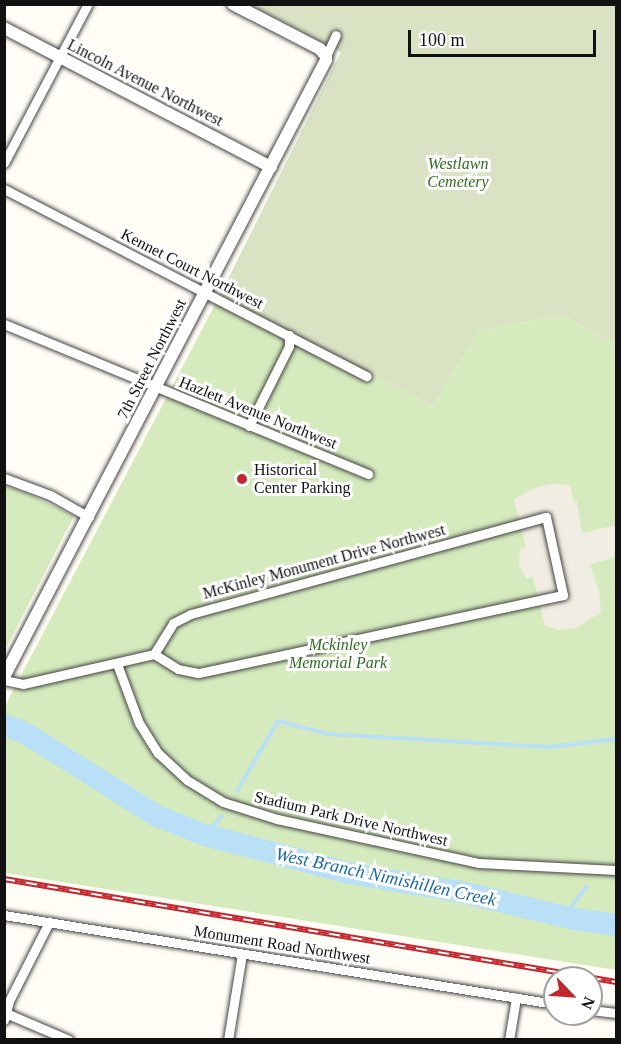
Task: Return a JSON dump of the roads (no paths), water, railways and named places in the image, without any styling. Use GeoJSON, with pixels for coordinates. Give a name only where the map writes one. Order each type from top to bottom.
{"type":"FeatureCollection","features":[{"type":"Feature","properties":{"kind":"street"},"geometry":{"type":"LineString","coordinates":[[4,163],[88,4]]}},
{"type":"Feature","properties":{"kind":"street"},"geometry":{"type":"LineString","coordinates":[[233,4],[320,50],[326,56],[336,35]]}},
{"type":"Feature","properties":{"kind":"street","name":"Lincoln Avenue Northwest"},"geometry":{"type":"LineString","coordinates":[[4,28],[271,167]]}},
{"type":"Feature","properties":{"kind":"street","name":"7th Street Northwest"},"geometry":{"type":"LineString","coordinates":[[4,678],[325,63],[326,56]]}},
{"type":"Feature","properties":{"kind":"street","name":"Kennet Court Northwest"},"geometry":{"type":"LineString","coordinates":[[4,189],[367,376]]}},
{"type":"Feature","properties":{"kind":"street","name":"Hazlett Avenue Northwest"},"geometry":{"type":"LineString","coordinates":[[4,324],[368,474]]}},
{"type":"Feature","properties":{"kind":"street"},"geometry":{"type":"LineString","coordinates":[[249,426],[289,346],[289,335]]}},
{"type":"Feature","properties":{"kind":"street"},"geometry":{"type":"LineString","coordinates":[[4,478],[50,495],[89,517]]}},
{"type":"Feature","properties":{"kind":"street","name":"McKinley Monument Drive Northwest"},"geometry":{"type":"LineString","coordinates":[[546,517],[563,594],[198,674],[178,669],[154,654],[167,629],[191,614],[546,517]]}},
{"type":"Feature","properties":{"kind":"street"},"geometry":{"type":"LineString","coordinates":[[4,678],[23,684],[154,654]]}},
{"type":"Feature","properties":{"kind":"street","name":"Stadium Park Drive Northwest"},"geometry":{"type":"LineString","coordinates":[[117,664],[139,723],[158,753],[187,780],[223,802],[277,819],[478,863],[616,870]]}},
{"type":"Feature","properties":{"kind":"street","name":"Monument Road Northwest"},"geometry":{"type":"LineString","coordinates":[[4,915],[543,1002]]}},
{"type":"Feature","properties":{"kind":"street"},"geometry":{"type":"LineString","coordinates":[[49,922],[9,1002],[6,1017],[69,1040]]}},
{"type":"Feature","properties":{"kind":"street"},"geometry":{"type":"LineString","coordinates":[[228,1040],[242,954]]}},
{"type":"Feature","properties":{"kind":"street"},"geometry":{"type":"LineString","coordinates":[[509,1040],[516,998]]}},
{"type":"Feature","properties":{"kind":"waterway"},"geometry":{"type":"LineString","coordinates":[[237,791],[278,721],[329,734],[550,747],[616,739]]}},
{"type":"Feature","properties":{"kind":"waterway","name":"West Branch Nimishillen Creek"},"geometry":{"type":"LineString","coordinates":[[4,725],[25,733],[157,816],[205,835],[349,873],[461,892],[574,919],[616,925]]}},
{"type":"Feature","properties":{"kind":"waterway"},"geometry":{"type":"LineString","coordinates":[[205,835],[222,816]]}},
{"type":"Feature","properties":{"kind":"waterway"},"geometry":{"type":"LineString","coordinates":[[564,916],[587,887]]}},
{"type":"Feature","properties":{"kind":"railway"},"geometry":{"type":"LineString","coordinates":[[4,879],[616,982]]}},
{"type":"Feature","properties":{"kind":"place","name":"Historical Center Parking"},"geometry":{"type":"Point","coordinates":[242,479]}},
{"type":"Feature","properties":{"kind":"park label","name":"Westlawn Cemetery"},"geometry":{"type":"Point","coordinates":[458,173]}},
{"type":"Feature","properties":{"kind":"park label","name":"Mckinley Memorial Park"},"geometry":{"type":"Point","coordinates":[338,654]}}]}
